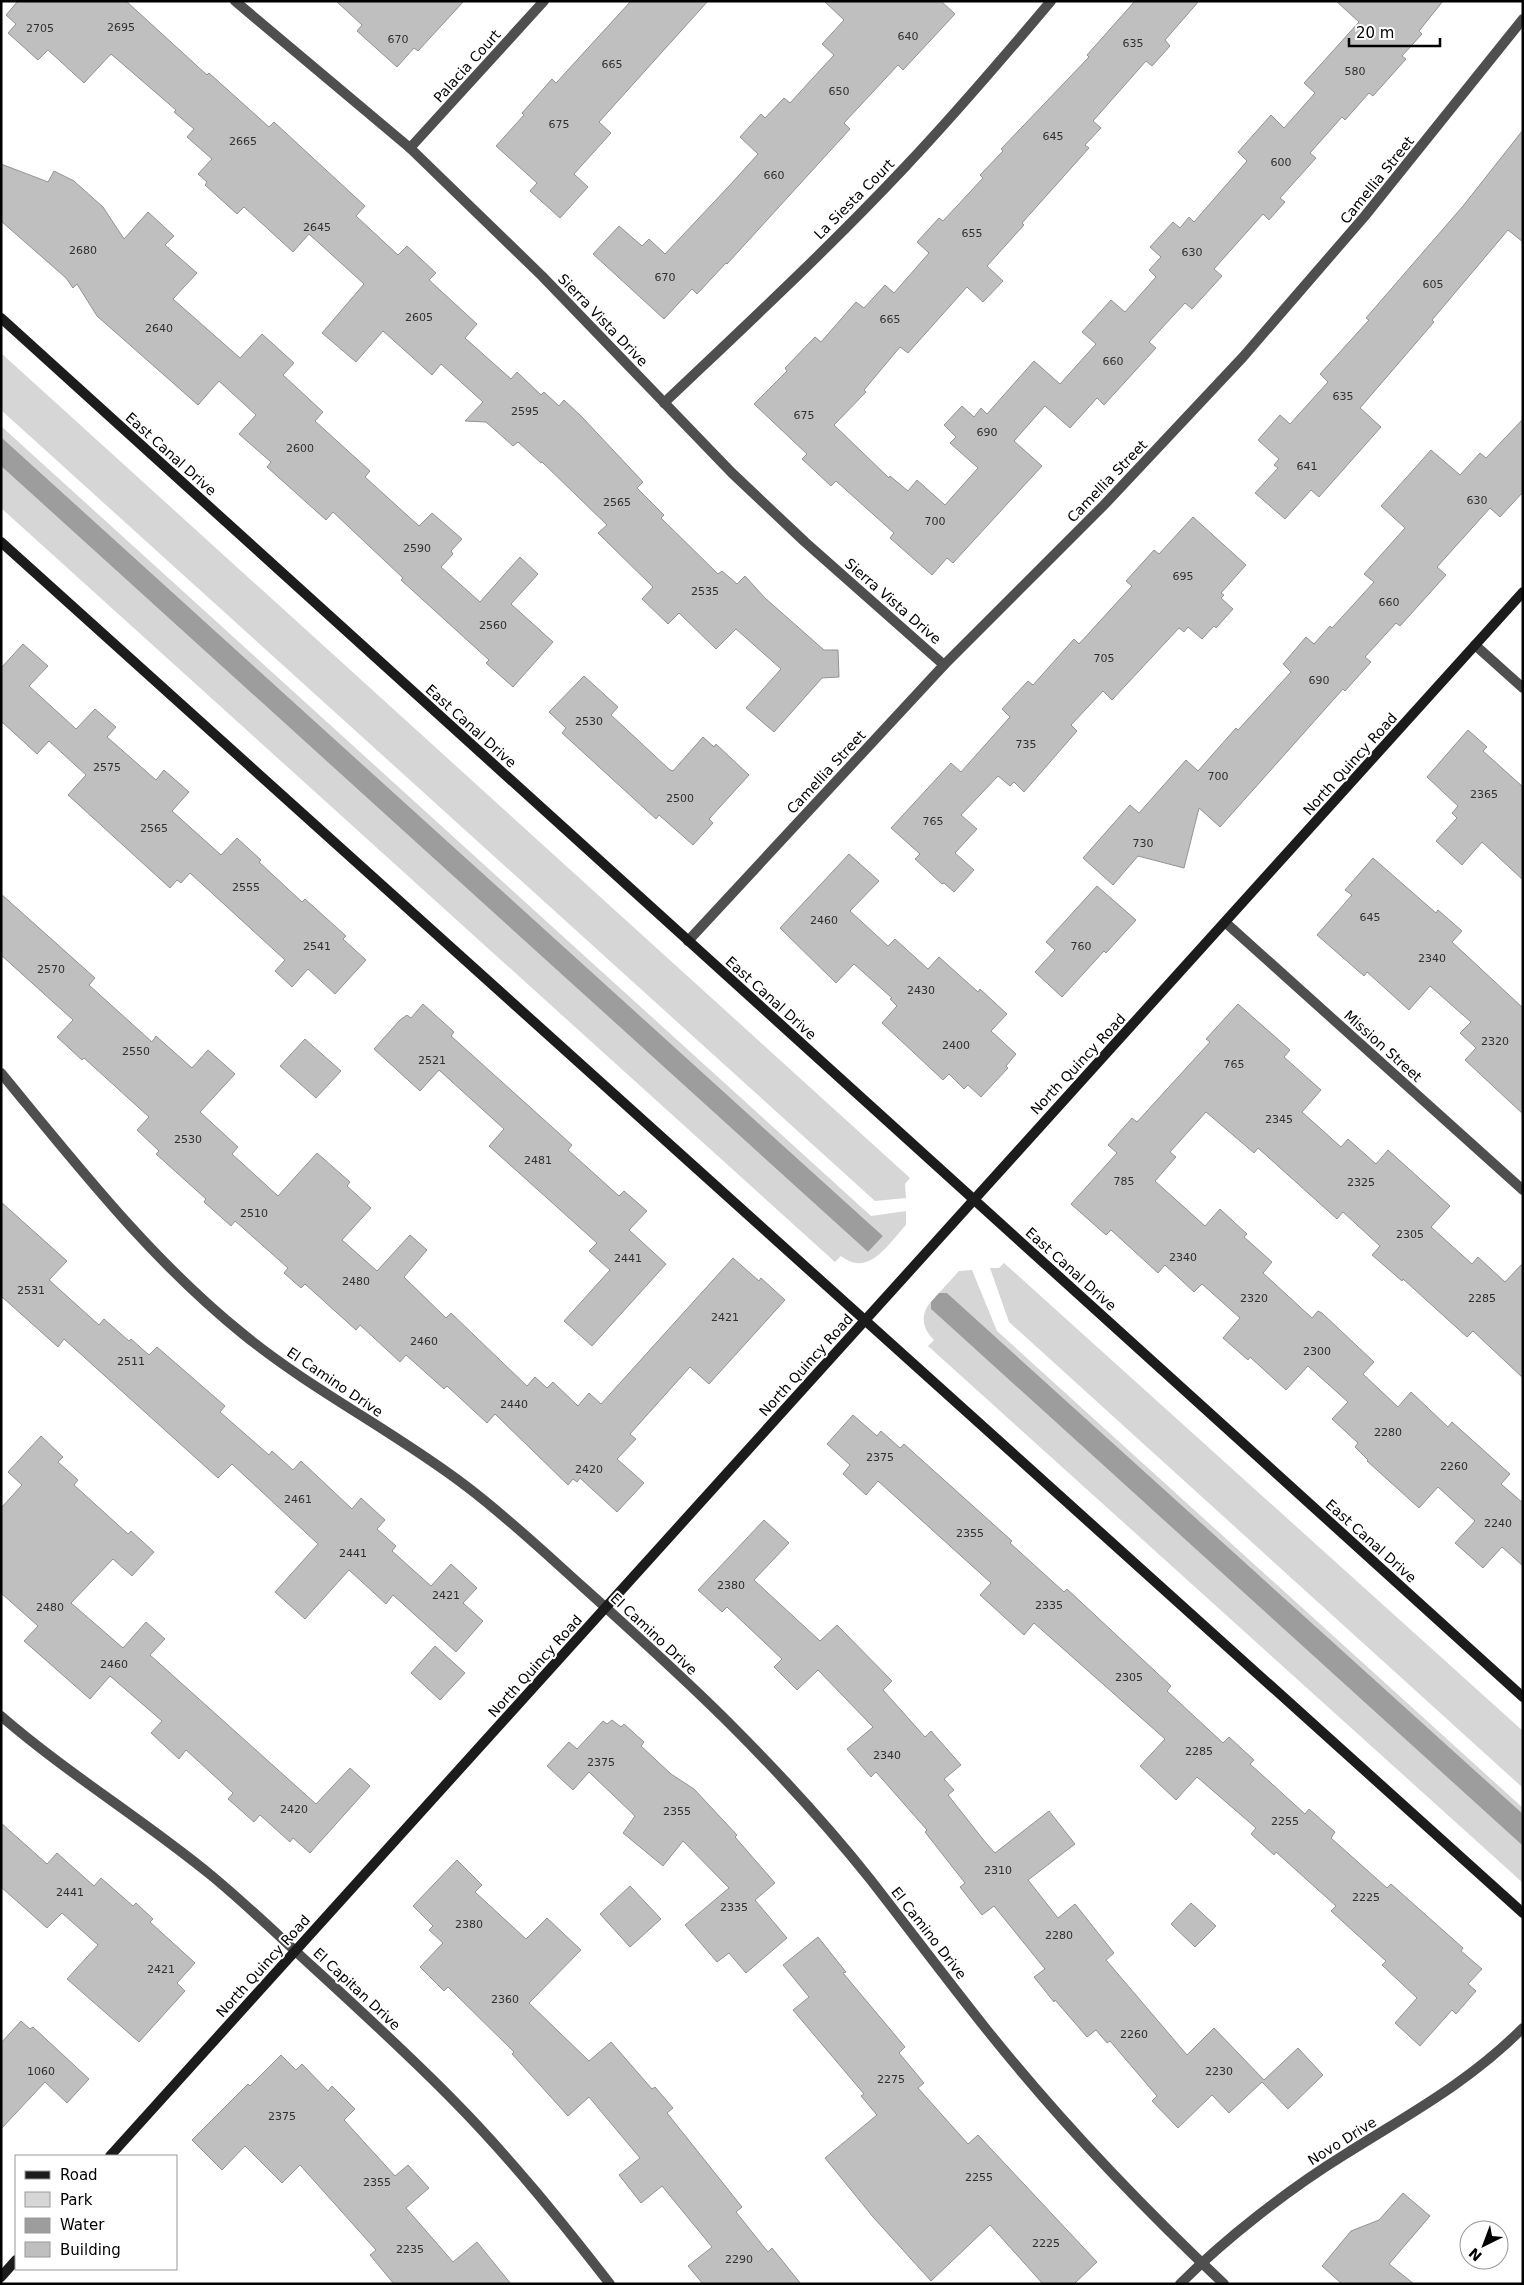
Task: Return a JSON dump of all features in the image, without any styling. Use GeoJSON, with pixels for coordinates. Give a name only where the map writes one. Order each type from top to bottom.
{"type":"FeatureCollection","features":[{"type":"Feature","properties":{"kind":"main road","name":"East Canal Drive"},"geometry":{"type":"LineString","coordinates":[[1,318],[1523,1697]]}},
{"type":"Feature","properties":{"kind":"main road"},"geometry":{"type":"LineString","coordinates":[[1,542],[1523,1913]]}},
{"type":"Feature","properties":{"kind":"main road","name":"North Quincy Road"},"geometry":{"type":"LineString","coordinates":[[111,2155],[973,1199],[1226,923],[1523,592]]}},
{"type":"Feature","properties":{"kind":"main road"},"geometry":{"type":"LineString","coordinates":[[1,2277],[15,2261]]}},
{"type":"Feature","properties":{"kind":"street","name":"Sierra Vista Drive"},"geometry":{"type":"LineString","coordinates":[[235,1],[410,148],[542,276],[732,473],[792,530],[944,665]]}},
{"type":"Feature","properties":{"kind":"street","name":"Palacia Court"},"geometry":{"type":"LineString","coordinates":[[410,148],[544,1]]}},
{"type":"Feature","properties":{"kind":"street","name":"La Siesta Court"},"geometry":{"type":"LineString","coordinates":[[664,403],[792,282],[904,168],[994,69],[1051,1]]}},
{"type":"Feature","properties":{"kind":"street","name":"Camellia Street"},"geometry":{"type":"LineString","coordinates":[[688,941],[944,665],[1104,505],[1268,330],[1395,180],[1523,19]]}},
{"type":"Feature","properties":{"kind":"street"},"geometry":{"type":"LineString","coordinates":[[1475,645],[1523,688]]}},
{"type":"Feature","properties":{"kind":"street","name":"Mission Street"},"geometry":{"type":"LineString","coordinates":[[1226,923],[1523,1190]]}},
{"type":"Feature","properties":{"kind":"street","name":"El Camino Drive"},"geometry":{"type":"LineString","coordinates":[[1,1074],[91,1183],[140,1238],[188,1286],[243,1335],[301,1378],[412,1448],[465,1485],[524,1534],[730,1724],[814,1812],[869,1878],[988,2031],[1039,2093],[1122,2182],[1224,2284]]}},
{"type":"Feature","properties":{"kind":"street","name":"El Capitan Drive"},"geometry":{"type":"LineString","coordinates":[[1,1716],[56,1761],[199,1866],[296,1951],[398,2046],[456,2103],[522,2174],[610,2284]]}},
{"type":"Feature","properties":{"kind":"street","name":"Novo Drive"},"geometry":{"type":"LineString","coordinates":[[1180,2284],[1202,2263],[1321,2170],[1464,2080],[1523,2028]]}},
{"type":"Feature","properties":{"kind":"green space"},"geometry":{"type":"Polygon","coordinates":[[[1,353],[910,1178],[905,1184],[906,1198],[875,1201],[1,410],[1,353]]]}},
{"type":"Feature","properties":{"kind":"green space"},"geometry":{"type":"Polygon","coordinates":[[[1,426],[871,1216],[906,1211],[906,1225],[885,1249],[869,1261],[851,1262],[841,1256],[835,1262],[1,508],[1,466],[868,1252],[883,1236],[1,437],[1,426]]]}},
{"type":"Feature","properties":{"kind":"green space"},"geometry":{"type":"Polygon","coordinates":[[[1004,1263],[1523,1731],[1523,1788],[1009,1322],[990,1268],[999,1268],[1004,1263]]]}},
{"type":"Feature","properties":{"kind":"green space"},"geometry":{"type":"Polygon","coordinates":[[[972,1270],[997,1331],[1523,1808],[1523,1814],[947,1293],[939,1293],[959,1271],[972,1270]]]}},
{"type":"Feature","properties":{"kind":"green space"},"geometry":{"type":"Polygon","coordinates":[[[939,1293],[931,1309],[1523,1846],[1523,1883],[928,1346],[934,1340],[925,1327],[924,1314],[939,1293]]]}},
{"type":"Feature","properties":{"kind":"water"},"geometry":{"type":"Polygon","coordinates":[[[1,437],[883,1236],[868,1252],[1,466],[1,437]]]}},
{"type":"Feature","properties":{"kind":"water"},"geometry":{"type":"Polygon","coordinates":[[[939,1293],[947,1293],[1523,1814],[1523,1846],[931,1309],[931,1302],[939,1293]]]}},
{"type":"Feature","properties":{"kind":"building"},"geometry":{"type":"Polygon","coordinates":[[[18,1],[126,1],[207,75],[209,73],[269,127],[274,122],[365,206],[356,216],[398,255],[407,246],[436,273],[429,280],[477,324],[465,338],[511,379],[517,372],[541,395],[544,392],[559,406],[564,400],[643,482],[637,488],[664,515],[661,518],[718,574],[722,571],[737,584],[745,576],[765,598],[824,650],[838,650],[839,677],[822,678],[774,732],[746,708],[781,669],[736,629],[716,649],[679,613],[668,624],[642,599],[653,587],[598,533],[607,525],[542,462],[518,442],[513,446],[486,422],[465,421],[483,402],[441,364],[432,375],[383,331],[356,362],[322,333],[364,284],[309,234],[293,252],[244,207],[237,214],[205,185],[207,182],[198,174],[212,159],[187,137],[194,129],[174,112],[176,110],[111,54],[84,83],[48,50],[38,60],[8,33],[16,24],[6,15],[18,1]]]}},
{"type":"Feature","properties":{"kind":"building"},"geometry":{"type":"Polygon","coordinates":[[[336,1],[464,1],[418,51],[414,48],[397,67],[357,31],[362,25],[336,1]]]}},
{"type":"Feature","properties":{"kind":"building"},"geometry":{"type":"Polygon","coordinates":[[[631,1],[708,1],[599,122],[611,133],[574,174],[588,187],[560,218],[530,191],[537,183],[496,146],[524,115],[522,113],[552,79],[556,83],[631,1]]]}},
{"type":"Feature","properties":{"kind":"building"},"geometry":{"type":"Polygon","coordinates":[[[824,1],[941,1],[955,14],[903,70],[898,65],[844,123],[850,129],[727,264],[697,294],[692,289],[664,319],[593,254],[619,226],[642,246],[649,239],[665,254],[730,185],[758,154],[740,137],[761,114],[765,118],[784,98],[790,103],[834,55],[822,44],[844,20],[824,1]]]}},
{"type":"Feature","properties":{"kind":"building"},"geometry":{"type":"Polygon","coordinates":[[[1135,1],[1199,1],[1165,40],[1170,46],[1152,66],[1146,61],[1093,121],[1101,128],[1085,145],[1089,148],[1022,223],[1024,225],[987,266],[1003,281],[983,302],[967,287],[908,353],[900,347],[864,390],[866,392],[834,425],[889,478],[890,476],[908,491],[917,480],[945,505],[978,468],[950,443],[956,437],[944,425],[962,406],[974,417],[981,408],[987,414],[1034,361],[1060,384],[1096,344],[1082,332],[1111,300],[1125,312],[1156,277],[1149,270],[1161,257],[1150,247],[1173,222],[1180,228],[1189,217],[1194,222],[1247,161],[1238,152],[1271,115],[1284,128],[1315,93],[1304,83],[1359,22],[1336,1],[1443,1],[1419,31],[1422,34],[1402,56],[1406,59],[1373,96],[1369,93],[1345,120],[1342,117],[1310,153],[1316,158],[1280,198],[1285,202],[1269,220],[1263,214],[1214,269],[1222,276],[1192,309],[1185,303],[1149,342],[1156,348],[1104,405],[1097,398],[1070,428],[1045,406],[1014,441],[1042,466],[953,563],[947,558],[932,575],[890,538],[894,533],[836,481],[831,486],[802,459],[807,454],[754,404],[787,371],[785,368],[815,337],[821,342],[856,302],[864,308],[885,285],[894,293],[929,253],[917,242],[939,218],[943,221],[983,178],[980,175],[1003,151],[1001,149],[1089,57],[1087,55],[1135,1]]]}},
{"type":"Feature","properties":{"kind":"building"},"geometry":{"type":"Polygon","coordinates":[[[1523,130],[1523,242],[1508,230],[1432,320],[1434,322],[1360,408],[1381,427],[1319,497],[1311,490],[1285,519],[1255,493],[1278,468],[1274,465],[1279,459],[1258,440],[1280,415],[1290,424],[1328,382],[1320,374],[1369,320],[1366,318],[1463,206],[1523,130]]]}},
{"type":"Feature","properties":{"kind":"building"},"geometry":{"type":"Polygon","coordinates":[[[1,164],[48,182],[54,171],[74,181],[103,207],[124,239],[148,212],[174,236],[165,245],[197,273],[173,299],[240,358],[262,334],[294,363],[283,375],[323,412],[315,421],[370,471],[365,477],[419,526],[432,513],[462,539],[451,551],[453,554],[441,567],[480,602],[520,557],[538,574],[511,604],[553,642],[513,687],[486,663],[489,660],[401,580],[403,578],[333,512],[326,520],[267,467],[271,462],[239,434],[256,415],[219,381],[198,405],[97,316],[77,284],[73,288],[66,278],[1,221],[1,164]]]}},
{"type":"Feature","properties":{"kind":"building"},"geometry":{"type":"Polygon","coordinates":[[[1523,419],[1523,492],[1500,517],[1490,508],[1437,567],[1446,575],[1400,626],[1396,623],[1365,657],[1371,662],[1345,691],[1343,689],[1220,827],[1199,808],[1184,868],[1138,856],[1113,885],[1083,858],[1130,805],[1139,813],[1186,760],[1198,771],[1236,728],[1238,730],[1291,672],[1283,664],[1306,637],[1314,644],[1330,626],[1332,628],[1374,582],[1364,574],[1405,528],[1381,506],[1431,450],[1460,475],[1480,453],[1486,458],[1523,419]]]}},
{"type":"Feature","properties":{"kind":"building"},"geometry":{"type":"Polygon","coordinates":[[[1193,517],[1246,565],[1221,593],[1224,595],[1221,598],[1233,609],[1216,628],[1214,626],[1202,639],[1188,627],[1184,632],[1179,628],[1112,700],[1103,691],[1071,725],[1077,731],[1024,792],[1014,782],[1010,786],[998,776],[961,815],[977,829],[955,853],[974,870],[954,892],[944,883],[942,884],[915,859],[920,854],[891,828],[951,763],[961,772],[1010,717],[1002,709],[1028,681],[1033,685],[1074,639],[1079,644],[1132,586],[1126,581],[1154,550],[1159,554],[1193,517]]]}},
{"type":"Feature","properties":{"kind":"building"},"geometry":{"type":"Polygon","coordinates":[[[23,644],[48,666],[29,686],[76,729],[95,709],[116,727],[107,737],[156,780],[164,770],[189,792],[172,811],[221,855],[237,838],[261,860],[259,862],[302,902],[305,899],[346,936],[343,939],[366,960],[335,994],[308,969],[292,987],[275,971],[285,960],[190,873],[181,883],[177,880],[170,888],[68,795],[86,775],[49,741],[37,754],[1,721],[1,668],[23,644]]]}},
{"type":"Feature","properties":{"kind":"building"},"geometry":{"type":"Polygon","coordinates":[[[584,676],[618,707],[611,715],[670,770],[673,771],[703,737],[714,747],[716,744],[749,775],[709,819],[713,823],[693,845],[659,815],[656,819],[562,733],[566,728],[549,712],[584,676]]]}},
{"type":"Feature","properties":{"kind":"building"},"geometry":{"type":"Polygon","coordinates":[[[1468,730],[1487,747],[1483,751],[1523,787],[1523,880],[1482,842],[1462,865],[1436,841],[1457,818],[1452,813],[1458,806],[1427,777],[1468,730]]]}},
{"type":"Feature","properties":{"kind":"building"},"geometry":{"type":"Polygon","coordinates":[[[849,854],[879,881],[850,911],[888,946],[895,939],[928,969],[939,957],[978,992],[980,989],[1007,1014],[991,1031],[1016,1054],[1006,1066],[1008,1068],[981,1097],[968,1085],[964,1089],[949,1074],[943,1080],[882,1023],[897,1006],[890,999],[892,998],[854,964],[836,983],[780,928],[849,854]]]}},
{"type":"Feature","properties":{"kind":"building"},"geometry":{"type":"Polygon","coordinates":[[[1373,858],[1436,913],[1438,910],[1462,931],[1452,942],[1523,1008],[1523,1114],[1465,1060],[1476,1048],[1460,1033],[1471,1022],[1430,986],[1409,1010],[1367,972],[1364,976],[1317,935],[1352,895],[1345,890],[1373,858]]]}},
{"type":"Feature","properties":{"kind":"building"},"geometry":{"type":"Polygon","coordinates":[[[1097,886],[1136,920],[1106,953],[1104,951],[1062,997],[1035,972],[1055,950],[1046,942],[1097,886]]]}},
{"type":"Feature","properties":{"kind":"building"},"geometry":{"type":"Polygon","coordinates":[[[1,894],[95,978],[89,985],[152,1042],[156,1036],[192,1068],[208,1050],[235,1074],[200,1112],[238,1147],[232,1154],[278,1196],[317,1153],[350,1182],[347,1186],[371,1208],[342,1240],[377,1271],[410,1235],[427,1250],[404,1277],[446,1318],[451,1313],[527,1386],[535,1377],[547,1388],[553,1382],[578,1406],[589,1393],[601,1404],[733,1258],[759,1281],[761,1278],[785,1300],[709,1384],[690,1367],[630,1434],[636,1439],[617,1459],[644,1483],[617,1512],[580,1478],[577,1482],[573,1479],[568,1485],[495,1414],[487,1423],[447,1386],[444,1389],[406,1355],[400,1362],[360,1325],[356,1330],[305,1284],[301,1288],[284,1273],[288,1268],[235,1221],[231,1226],[204,1202],[206,1199],[156,1154],[159,1151],[137,1130],[149,1117],[84,1058],[82,1060],[57,1037],[73,1020],[1,955],[1,894]]]}},
{"type":"Feature","properties":{"kind":"building"},"geometry":{"type":"Polygon","coordinates":[[[423,1004],[454,1032],[451,1036],[572,1145],[568,1150],[619,1196],[624,1191],[647,1211],[629,1230],[666,1264],[592,1346],[564,1321],[610,1270],[589,1251],[597,1243],[489,1146],[504,1129],[439,1070],[420,1091],[374,1049],[400,1020],[407,1015],[411,1018],[423,1004]]]}},
{"type":"Feature","properties":{"kind":"building"},"geometry":{"type":"Polygon","coordinates":[[[1238,1004],[1290,1050],[1284,1057],[1321,1090],[1302,1112],[1341,1147],[1348,1139],[1376,1164],[1388,1150],[1450,1206],[1431,1227],[1472,1264],[1478,1257],[1505,1282],[1523,1263],[1523,1378],[1473,1331],[1467,1337],[1403,1279],[1402,1281],[1372,1255],[1380,1246],[1343,1212],[1337,1219],[1258,1148],[1254,1153],[1206,1112],[1170,1152],[1176,1157],[1155,1181],[1205,1226],[1220,1209],[1247,1234],[1244,1237],[1272,1262],[1263,1273],[1312,1318],[1318,1311],[1322,1313],[1374,1362],[1363,1374],[1398,1407],[1411,1392],[1448,1427],[1452,1422],[1510,1474],[1501,1484],[1523,1503],[1523,1566],[1502,1547],[1483,1568],[1455,1543],[1475,1521],[1438,1487],[1419,1508],[1367,1461],[1355,1447],[1358,1443],[1332,1419],[1348,1402],[1308,1366],[1286,1390],[1250,1357],[1248,1360],[1223,1338],[1240,1318],[1202,1284],[1194,1292],[1165,1265],[1158,1273],[1111,1230],[1106,1235],[1071,1204],[1117,1153],[1108,1145],[1132,1118],[1137,1122],[1210,1042],[1206,1039],[1238,1004]]]}},
{"type":"Feature","properties":{"kind":"building"},"geometry":{"type":"Polygon","coordinates":[[[305,1039],[341,1071],[316,1098],[280,1066],[305,1039]]]}},
{"type":"Feature","properties":{"kind":"building"},"geometry":{"type":"Polygon","coordinates":[[[1,1202],[67,1261],[49,1280],[99,1325],[104,1319],[129,1341],[131,1339],[149,1355],[157,1347],[225,1406],[220,1412],[269,1455],[272,1451],[293,1470],[301,1461],[352,1509],[361,1498],[385,1520],[377,1529],[396,1546],[392,1551],[431,1586],[451,1564],[477,1588],[463,1603],[483,1621],[456,1652],[393,1595],[386,1604],[349,1570],[305,1619],[275,1592],[318,1544],[232,1464],[218,1478],[64,1339],[58,1347],[1,1296],[1,1202]]]}},
{"type":"Feature","properties":{"kind":"building"},"geometry":{"type":"Polygon","coordinates":[[[853,1415],[877,1436],[881,1431],[900,1448],[904,1444],[1012,1541],[1010,1543],[1064,1592],[1067,1589],[1171,1686],[1167,1691],[1223,1743],[1229,1737],[1254,1760],[1250,1764],[1305,1814],[1309,1809],[1335,1832],[1331,1838],[1387,1888],[1391,1884],[1463,1948],[1461,1951],[1482,1969],[1468,1984],[1476,1991],[1456,2014],[1452,2010],[1420,2046],[1395,2023],[1417,1998],[1382,1965],[1386,1961],[1331,1911],[1336,1906],[1276,1852],[1274,1855],[1251,1834],[1256,1828],[1197,1777],[1176,1800],[1140,1766],[1165,1739],[1034,1623],[1024,1635],[980,1595],[991,1583],[878,1481],[866,1495],[843,1474],[850,1465],[827,1444],[853,1415]]]}},
{"type":"Feature","properties":{"kind":"building"},"geometry":{"type":"Polygon","coordinates":[[[41,1436],[63,1457],[58,1462],[78,1480],[74,1485],[128,1534],[131,1531],[154,1552],[132,1576],[113,1559],[71,1603],[123,1648],[146,1622],[165,1639],[150,1655],[316,1804],[350,1768],[370,1786],[310,1853],[293,1838],[290,1842],[260,1815],[254,1822],[228,1799],[233,1793],[186,1750],[179,1759],[151,1733],[162,1721],[110,1676],[90,1699],[24,1641],[38,1626],[1,1593],[1,1508],[22,1485],[8,1472],[41,1436]]]}},
{"type":"Feature","properties":{"kind":"building"},"geometry":{"type":"Polygon","coordinates":[[[764,1520],[789,1543],[754,1580],[820,1641],[837,1625],[892,1681],[883,1690],[925,1737],[931,1731],[961,1765],[944,1779],[954,1790],[948,1795],[986,1843],[995,1853],[1049,1811],[1075,1844],[1028,1880],[1058,1918],[1075,1904],[1114,1953],[1106,1960],[1187,2055],[1214,2028],[1264,2080],[1298,2048],[1323,2075],[1288,2109],[1262,2082],[1229,2113],[1212,2095],[1178,2128],[1152,2101],[1157,2096],[1110,2041],[1107,2043],[1096,2030],[1087,2037],[1055,2000],[1054,2002],[1034,1977],[1045,1969],[994,1906],[982,1915],[960,1887],[965,1883],[925,1832],[927,1830],[876,1772],[871,1777],[847,1749],[873,1727],[818,1670],[797,1690],[774,1667],[782,1659],[727,1607],[722,1612],[698,1590],[764,1520]]]}},
{"type":"Feature","properties":{"kind":"building"},"geometry":{"type":"Polygon","coordinates":[[[435,1646],[465,1673],[440,1700],[411,1673],[435,1646]]]}},
{"type":"Feature","properties":{"kind":"building"},"geometry":{"type":"Polygon","coordinates":[[[612,1720],[621,1727],[624,1724],[644,1742],[641,1746],[671,1774],[694,1789],[737,1835],[735,1837],[775,1883],[755,1900],[787,1938],[746,1973],[729,1953],[717,1962],[685,1925],[729,1888],[683,1841],[663,1866],[623,1833],[635,1816],[589,1772],[573,1790],[547,1766],[569,1742],[577,1749],[603,1721],[607,1724],[612,1720]]]}},
{"type":"Feature","properties":{"kind":"building"},"geometry":{"type":"Polygon","coordinates":[[[1,1823],[47,1864],[57,1853],[94,1886],[101,1878],[133,1906],[136,1903],[153,1919],[150,1922],[195,1963],[177,1983],[185,1991],[139,2042],[67,1979],[98,1945],[62,1913],[47,1928],[1,1887],[1,1823]]]}},
{"type":"Feature","properties":{"kind":"building"},"geometry":{"type":"Polygon","coordinates":[[[457,1860],[482,1885],[475,1892],[526,1939],[547,1918],[581,1950],[529,2003],[589,2061],[611,2042],[652,2089],[655,2087],[673,2108],[667,2113],[742,2207],[736,2212],[768,2252],[772,2248],[801,2284],[703,2284],[688,2266],[712,2247],[662,2186],[641,2203],[619,2175],[640,2158],[589,2097],[568,2116],[512,2054],[514,2052],[448,1987],[444,1991],[420,1967],[443,1943],[429,1930],[433,1926],[413,1906],[457,1860]]]}},
{"type":"Feature","properties":{"kind":"building"},"geometry":{"type":"Polygon","coordinates":[[[630,1886],[661,1919],[630,1947],[600,1914],[630,1886]]]}},
{"type":"Feature","properties":{"kind":"building"},"geometry":{"type":"Polygon","coordinates":[[[1191,1903],[1216,1926],[1195,1947],[1171,1924],[1191,1903]]]}},
{"type":"Feature","properties":{"kind":"building"},"geometry":{"type":"Polygon","coordinates":[[[818,1937],[846,1972],[843,1973],[905,2047],[899,2053],[924,2083],[918,2088],[968,2144],[978,2135],[1097,2262],[1074,2284],[1043,2284],[990,2225],[931,2281],[873,2217],[825,2158],[877,2115],[861,2096],[864,2094],[793,2010],[809,1997],[783,1965],[818,1937]]]}},
{"type":"Feature","properties":{"kind":"building"},"geometry":{"type":"Polygon","coordinates":[[[21,2021],[30,2029],[33,2027],[89,2079],[67,2103],[45,2082],[1,2129],[1,2043],[21,2021]]]}},
{"type":"Feature","properties":{"kind":"building"},"geometry":{"type":"Polygon","coordinates":[[[281,2055],[296,2070],[302,2064],[328,2091],[332,2086],[355,2109],[344,2120],[395,2176],[408,2165],[429,2188],[406,2208],[453,2262],[477,2242],[511,2284],[394,2284],[370,2255],[376,2250],[300,2165],[282,2183],[245,2146],[222,2170],[192,2140],[248,2084],[250,2086],[281,2055]]]}},
{"type":"Feature","properties":{"kind":"building"},"geometry":{"type":"Polygon","coordinates":[[[1403,2193],[1430,2216],[1389,2264],[1414,2284],[1342,2284],[1322,2266],[1351,2231],[1379,2220],[1403,2193]]]}}]}
